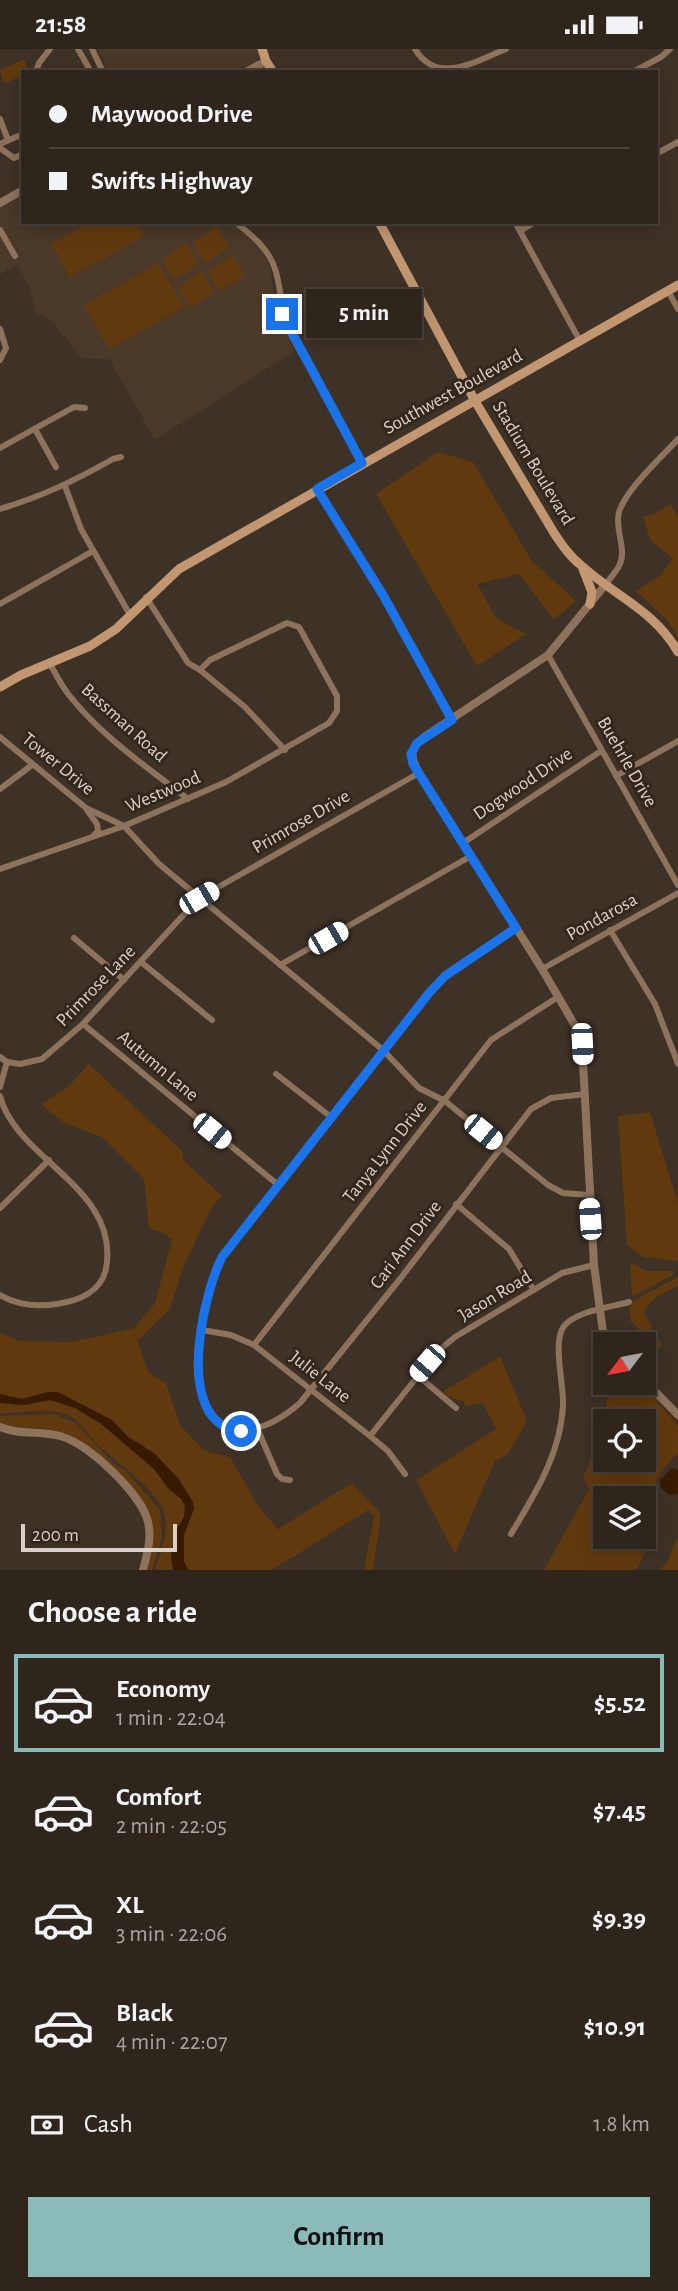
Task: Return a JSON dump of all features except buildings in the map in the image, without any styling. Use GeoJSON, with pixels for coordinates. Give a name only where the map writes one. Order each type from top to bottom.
{"type":"FeatureCollection","features":[{"type":"Feature","properties":{"kind":"main road"},"geometry":{"type":"LineString","coordinates":[[262,49],[265,61],[272,70]]}},
{"type":"Feature","properties":{"kind":"main road","name":"Stadium Boulevard"},"geometry":{"type":"LineString","coordinates":[[380,224],[475,401],[567,552],[583,568],[648,614],[662,628],[678,652]]}},
{"type":"Feature","properties":{"kind":"main road","name":"Southwest Boulevard"},"geometry":{"type":"LineString","coordinates":[[0,687],[49,662],[90,646],[116,628],[146,597],[179,569],[678,285]]}},
{"type":"Feature","properties":{"kind":"main road"},"geometry":{"type":"LineString","coordinates":[[583,568],[592,592],[590,604]]}},
{"type":"Feature","properties":{"kind":"street"},"geometry":{"type":"LineString","coordinates":[[37,70],[50,49]]}},
{"type":"Feature","properties":{"kind":"street"},"geometry":{"type":"LineString","coordinates":[[78,49],[91,70]]}},
{"type":"Feature","properties":{"kind":"street"},"geometry":{"type":"LineString","coordinates":[[92,49],[102,70]]}},
{"type":"Feature","properties":{"kind":"street"},"geometry":{"type":"LineString","coordinates":[[415,49],[425,62],[440,69],[453,69],[506,49]]}},
{"type":"Feature","properties":{"kind":"street"},"geometry":{"type":"LineString","coordinates":[[637,70],[670,49]]}},
{"type":"Feature","properties":{"kind":"street"},"geometry":{"type":"LineString","coordinates":[[249,70],[265,61]]}},
{"type":"Feature","properties":{"kind":"street"},"geometry":{"type":"LineString","coordinates":[[0,119],[8,140]]}},
{"type":"Feature","properties":{"kind":"street"},"geometry":{"type":"LineString","coordinates":[[21,135],[0,146],[14,157],[21,155]]}},
{"type":"Feature","properties":{"kind":"street"},"geometry":{"type":"LineString","coordinates":[[658,153],[678,142]]}},
{"type":"Feature","properties":{"kind":"street"},"geometry":{"type":"LineString","coordinates":[[0,203],[21,191]]}},
{"type":"Feature","properties":{"kind":"street"},"geometry":{"type":"LineString","coordinates":[[237,224],[257,240],[271,260],[277,274],[282,314],[289,331],[362,463]]}},
{"type":"Feature","properties":{"kind":"street"},"geometry":{"type":"LineString","coordinates":[[516,224],[580,341]]}},
{"type":"Feature","properties":{"kind":"street"},"geometry":{"type":"LineString","coordinates":[[520,231],[532,224]]}},
{"type":"Feature","properties":{"kind":"street"},"geometry":{"type":"LineString","coordinates":[[0,230],[15,257]]}},
{"type":"Feature","properties":{"kind":"street"},"geometry":{"type":"LineString","coordinates":[[668,291],[678,309]]}},
{"type":"Feature","properties":{"kind":"street"},"geometry":{"type":"LineString","coordinates":[[0,329],[6,348],[0,360]]}},
{"type":"Feature","properties":{"kind":"street"},"geometry":{"type":"LineString","coordinates":[[0,448],[74,407],[85,408]]}},
{"type":"Feature","properties":{"kind":"street"},"geometry":{"type":"LineString","coordinates":[[35,429],[56,467]]}},
{"type":"Feature","properties":{"kind":"street"},"geometry":{"type":"LineString","coordinates":[[603,1332],[594,1265],[582,1044],[577,1029],[411,758],[413,748],[424,737],[548,655],[620,565],[622,558],[618,520],[623,504],[678,439]]}},
{"type":"Feature","properties":{"kind":"street"},"geometry":{"type":"LineString","coordinates":[[0,509],[65,486],[121,457]]}},
{"type":"Feature","properties":{"kind":"street"},"geometry":{"type":"LineString","coordinates":[[65,486],[81,529],[130,615]]}},
{"type":"Feature","properties":{"kind":"street"},"geometry":{"type":"LineString","coordinates":[[317,489],[383,595],[452,720]]}},
{"type":"Feature","properties":{"kind":"street"},"geometry":{"type":"LineString","coordinates":[[0,604],[93,551]]}},
{"type":"Feature","properties":{"kind":"street"},"geometry":{"type":"LineString","coordinates":[[146,597],[188,663],[245,707],[285,750]]}},
{"type":"Feature","properties":{"kind":"street","name":"Westwood"},"geometry":{"type":"LineString","coordinates":[[0,869],[124,826],[226,782],[329,723],[337,711],[337,696],[299,627],[287,623],[210,660],[200,670]]}},
{"type":"Feature","properties":{"kind":"street","name":"Buehrle Drive"},"geometry":{"type":"LineString","coordinates":[[548,655],[678,885]]}},
{"type":"Feature","properties":{"kind":"street","name":"Bassman Road"},"geometry":{"type":"LineString","coordinates":[[49,662],[67,693],[87,715],[135,758],[188,799]]}},
{"type":"Feature","properties":{"kind":"street","name":"Tower Drive"},"geometry":{"type":"LineString","coordinates":[[0,737],[86,808],[124,826],[159,865],[383,1050],[419,1088],[445,1101],[548,1185],[563,1193],[589,1195]]}},
{"type":"Feature","properties":{"kind":"street"},"geometry":{"type":"LineString","coordinates":[[616,776],[678,741]]}},
{"type":"Feature","properties":{"kind":"street","name":"Dogwood Drive"},"geometry":{"type":"LineString","coordinates":[[463,843],[601,751]]}},
{"type":"Feature","properties":{"kind":"street"},"geometry":{"type":"LineString","coordinates":[[0,789],[32,765]]}},
{"type":"Feature","properties":{"kind":"street","name":"Primrose Drive"},"geometry":{"type":"LineString","coordinates":[[199,898],[419,773]]}},
{"type":"Feature","properties":{"kind":"street"},"geometry":{"type":"LineString","coordinates":[[86,808],[97,824],[98,831],[91,838]]}},
{"type":"Feature","properties":{"kind":"street"},"geometry":{"type":"LineString","coordinates":[[280,965],[471,856]]}},
{"type":"Feature","properties":{"kind":"street","name":"Pondarosa"},"geometry":{"type":"LineString","coordinates":[[542,969],[678,893]]}},
{"type":"Feature","properties":{"kind":"street","name":"Primrose Lane"},"geometry":{"type":"LineString","coordinates":[[8,1062],[20,1065],[42,1059],[83,1024],[199,898]]}},
{"type":"Feature","properties":{"kind":"street"},"geometry":{"type":"LineString","coordinates":[[290,1480],[282,1479],[277,1474],[257,1428],[241,1431],[225,1428],[214,1418],[207,1406],[197,1374],[202,1330],[217,1266],[277,1184],[445,976],[516,928]]}},
{"type":"Feature","properties":{"kind":"street"},"geometry":{"type":"LineString","coordinates":[[610,930],[655,1004],[678,1064]]}},
{"type":"Feature","properties":{"kind":"street"},"geometry":{"type":"LineString","coordinates":[[75,938],[124,980]]}},
{"type":"Feature","properties":{"kind":"street"},"geometry":{"type":"LineString","coordinates":[[141,962],[212,1020]]}},
{"type":"Feature","properties":{"kind":"street","name":"Tanya Lynn Drive"},"geometry":{"type":"LineString","coordinates":[[254,1345],[491,1040],[558,997]]}},
{"type":"Feature","properties":{"kind":"street","name":"Autumn Lane"},"geometry":{"type":"LineString","coordinates":[[83,1024],[277,1184]]}},
{"type":"Feature","properties":{"kind":"street"},"geometry":{"type":"LineString","coordinates":[[0,1057],[8,1062],[0,1087]]}},
{"type":"Feature","properties":{"kind":"street"},"geometry":{"type":"LineString","coordinates":[[276,1073],[331,1117]]}},
{"type":"Feature","properties":{"kind":"street","name":"Cari Ann Drive"},"geometry":{"type":"LineString","coordinates":[[257,1428],[289,1413],[312,1391],[456,1204],[538,1104],[551,1098],[585,1094]]}},
{"type":"Feature","properties":{"kind":"street"},"geometry":{"type":"LineString","coordinates":[[0,1096],[4,1111],[12,1124],[77,1188],[96,1211],[106,1245],[107,1265],[100,1283],[82,1299],[41,1306],[22,1303],[0,1294]]}},
{"type":"Feature","properties":{"kind":"street"},"geometry":{"type":"LineString","coordinates":[[0,1208],[48,1160]]}},
{"type":"Feature","properties":{"kind":"street"},"geometry":{"type":"LineString","coordinates":[[456,1204],[509,1249],[534,1290]]}},
{"type":"Feature","properties":{"kind":"street","name":"Jason Road"},"geometry":{"type":"LineString","coordinates":[[370,1436],[417,1375],[437,1352],[455,1337],[562,1273],[594,1265]]}},
{"type":"Feature","properties":{"kind":"street"},"geometry":{"type":"LineString","coordinates":[[511,1534],[543,1478],[556,1445],[563,1406],[558,1339],[563,1328],[571,1319],[629,1302]]}},
{"type":"Feature","properties":{"kind":"street","name":"Julie Lane"},"geometry":{"type":"LineString","coordinates":[[202,1330],[231,1335],[254,1345],[388,1451],[405,1474]]}},
{"type":"Feature","properties":{"kind":"street"},"geometry":{"type":"LineString","coordinates":[[417,1375],[456,1408]]}},
{"type":"Feature","properties":{"kind":"street"},"geometry":{"type":"LineString","coordinates":[[656,1392],[678,1415]]}},
{"type":"Feature","properties":{"kind":"street"},"geometry":{"type":"LineString","coordinates":[[0,1427],[19,1433],[45,1433],[64,1437],[89,1450],[134,1496],[146,1515],[149,1543],[143,1570]]}},
{"type":"Feature","properties":{"kind":"shaded area"},"geometry":{"type":"Polygon","coordinates":[[[97,49],[257,49],[259,57],[255,64],[244,70],[108,70],[97,49]]]}},
{"type":"Feature","properties":{"kind":"shaded area"},"geometry":{"type":"Polygon","coordinates":[[[24,59],[28,70],[21,70],[21,76],[4,84],[0,70],[24,59]]]}},
{"type":"Feature","properties":{"kind":"shaded area"},"geometry":{"type":"Polygon","coordinates":[[[21,196],[21,224],[232,224],[256,242],[270,266],[276,315],[295,351],[155,440],[110,360],[81,358],[52,321],[35,312],[30,287],[17,265],[0,274],[0,208],[21,196]]]}},
{"type":"Feature","properties":{"kind":"shaded area"},"geometry":{"type":"Polygon","coordinates":[[[87,224],[137,224],[144,236],[70,277],[51,244],[87,224]]]}},
{"type":"Feature","properties":{"kind":"shaded area"},"geometry":{"type":"Polygon","coordinates":[[[215,227],[229,247],[207,262],[203,261],[193,243],[215,227]]]}},
{"type":"Feature","properties":{"kind":"shaded area"},"geometry":{"type":"Polygon","coordinates":[[[185,244],[198,264],[176,279],[162,260],[185,244]]]}},
{"type":"Feature","properties":{"kind":"shaded area"},"geometry":{"type":"Polygon","coordinates":[[[234,256],[244,276],[219,290],[208,271],[234,256]]]}},
{"type":"Feature","properties":{"kind":"shaded area"},"geometry":{"type":"Polygon","coordinates":[[[159,263],[184,307],[109,349],[84,305],[159,263]]]}},
{"type":"Feature","properties":{"kind":"shaded area"},"geometry":{"type":"Polygon","coordinates":[[[200,272],[214,292],[192,307],[188,306],[178,288],[200,272]]]}},
{"type":"Feature","properties":{"kind":"shaded area"},"geometry":{"type":"Polygon","coordinates":[[[438,452],[473,462],[532,561],[576,601],[554,620],[519,574],[477,584],[496,618],[526,634],[477,666],[376,494],[438,452]]]}},
{"type":"Feature","properties":{"kind":"shaded area"},"geometry":{"type":"Polygon","coordinates":[[[671,504],[678,517],[678,638],[668,621],[636,591],[661,575],[673,558],[650,540],[643,516],[652,515],[671,504]]]}},
{"type":"Feature","properties":{"kind":"shaded area"},"geometry":{"type":"Polygon","coordinates":[[[89,1064],[183,1152],[183,1160],[222,1196],[212,1207],[184,1265],[170,1309],[137,1341],[149,1373],[166,1383],[180,1425],[205,1451],[230,1457],[260,1509],[278,1529],[352,1483],[381,1514],[373,1570],[364,1570],[374,1516],[368,1510],[272,1570],[188,1570],[184,1561],[184,1535],[189,1523],[183,1487],[166,1466],[141,1444],[128,1437],[112,1420],[48,1392],[22,1399],[0,1394],[0,1333],[20,1341],[72,1342],[134,1328],[155,1303],[172,1240],[149,1228],[144,1179],[102,1137],[64,1123],[41,1104],[69,1086],[89,1064]]]}},
{"type":"Feature","properties":{"kind":"shaded area"},"geometry":{"type":"Polygon","coordinates":[[[650,1112],[678,1203],[678,1261],[644,1257],[627,1245],[618,1116],[650,1112]]]}},
{"type":"Feature","properties":{"kind":"shaded area"},"geometry":{"type":"Polygon","coordinates":[[[632,1262],[645,1271],[673,1271],[673,1275],[634,1296],[630,1268],[632,1262]]]}},
{"type":"Feature","properties":{"kind":"shaded area"},"geometry":{"type":"Polygon","coordinates":[[[678,1277],[678,1285],[653,1300],[646,1309],[644,1314],[652,1325],[651,1332],[639,1332],[631,1321],[629,1308],[633,1301],[678,1277]]]}},
{"type":"Feature","properties":{"kind":"shaded area"},"geometry":{"type":"Polygon","coordinates":[[[656,1337],[662,1343],[656,1350],[656,1337]]]}},
{"type":"Feature","properties":{"kind":"shaded area"},"geometry":{"type":"Polygon","coordinates":[[[500,1356],[527,1421],[508,1454],[495,1461],[455,1554],[416,1480],[496,1429],[483,1403],[466,1406],[463,1401],[443,1392],[500,1356]]]}},
{"type":"Feature","properties":{"kind":"shaded area"},"geometry":{"type":"Polygon","coordinates":[[[58,1392],[112,1420],[128,1437],[154,1453],[178,1478],[193,1502],[194,1509],[184,1535],[184,1561],[188,1570],[173,1570],[171,1554],[176,1530],[184,1517],[185,1505],[154,1469],[100,1423],[75,1408],[50,1400],[24,1405],[0,1403],[0,1394],[22,1399],[58,1392]]]}},
{"type":"Feature","properties":{"kind":"shaded area"},"geometry":{"type":"Polygon","coordinates":[[[607,1395],[651,1395],[678,1426],[678,1453],[654,1486],[593,1486],[593,1549],[644,1549],[644,1554],[637,1570],[544,1570],[589,1489],[583,1478],[593,1450],[593,1472],[656,1472],[656,1409],[606,1407],[607,1395]]]}},
{"type":"Feature","properties":{"kind":"shaded area"},"geometry":{"type":"Polygon","coordinates":[[[50,1400],[75,1408],[100,1423],[154,1469],[168,1488],[181,1498],[186,1510],[173,1545],[173,1570],[155,1570],[166,1527],[160,1504],[136,1477],[100,1447],[80,1424],[58,1412],[0,1413],[0,1403],[24,1405],[50,1400]]]}},
{"type":"Feature","properties":{"kind":"shaded area"},"geometry":{"type":"Polygon","coordinates":[[[55,1414],[76,1423],[113,1463],[126,1471],[160,1510],[162,1538],[152,1570],[148,1570],[153,1537],[150,1517],[137,1493],[114,1468],[88,1446],[63,1433],[0,1423],[0,1416],[55,1414]]]}},
{"type":"Feature","properties":{"kind":"shaded area"},"geometry":{"type":"Polygon","coordinates":[[[672,1468],[678,1470],[678,1494],[670,1495],[661,1488],[660,1481],[672,1468]]]}},
{"type":"Feature","properties":{"kind":"shaded area"},"geometry":{"type":"Polygon","coordinates":[[[678,1536],[678,1570],[659,1570],[666,1564],[678,1536]]]}},
{"type":"Feature","properties":{"kind":"route"},"geometry":{"type":"LineString","coordinates":[[241,1431],[225,1428],[214,1418],[207,1406],[197,1374],[197,1355],[213,1276],[222,1257],[429,993],[445,976],[516,928],[413,764],[411,754],[417,743],[452,720],[383,595],[317,489],[362,463],[282,314]]}}]}
